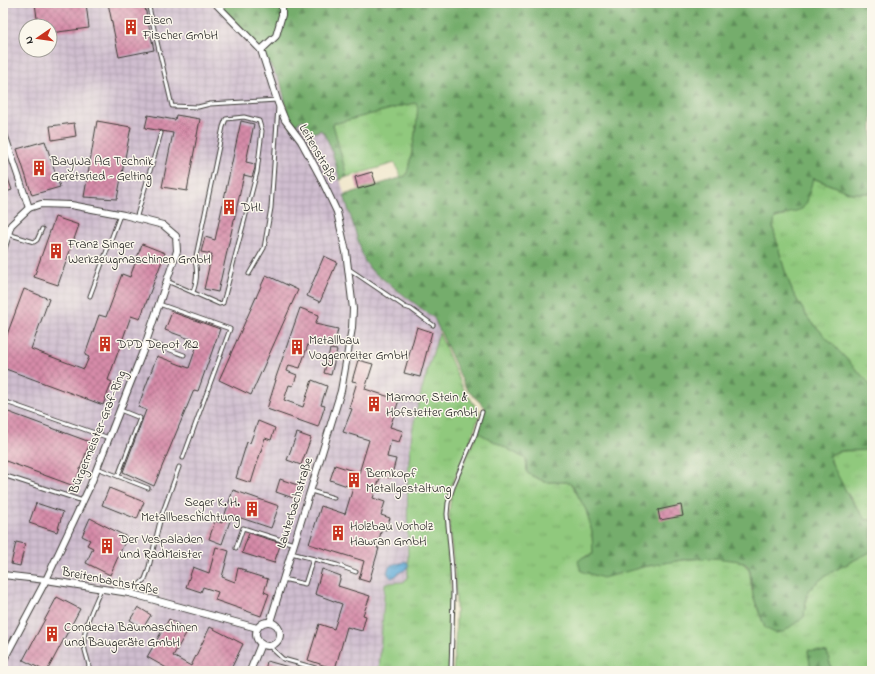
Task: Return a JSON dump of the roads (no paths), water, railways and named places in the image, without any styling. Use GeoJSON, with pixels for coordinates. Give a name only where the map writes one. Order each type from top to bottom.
{"type":"FeatureCollection","features":[{"type":"Feature","properties":{"kind":"street","name":"Leitenstraße"},"geometry":{"type":"LineString","coordinates":[[215,3],[261,50],[285,120],[301,141],[337,212],[349,269],[353,309],[352,328],[340,390]]}},
{"type":"Feature","properties":{"kind":"street"},"geometry":{"type":"LineString","coordinates":[[261,50],[276,36],[282,15],[282,3]]}},
{"type":"Feature","properties":{"kind":"street"},"geometry":{"type":"LineString","coordinates":[[3,131],[28,208],[11,226],[3,250]]}},
{"type":"Feature","properties":{"kind":"street","name":"Bürgermeister-Graf-Ring"},"geometry":{"type":"LineString","coordinates":[[3,661],[46,580],[83,501],[146,341],[177,251],[176,236],[163,226],[71,205],[41,204],[28,208]]}},
{"type":"Feature","properties":{"kind":"street","name":"Lauterbachstraße"},"geometry":{"type":"LineString","coordinates":[[270,622],[340,390]]}},
{"type":"Feature","properties":{"kind":"street","name":"Breitenbachstraße"},"geometry":{"type":"LineString","coordinates":[[3,576],[46,580],[131,593],[257,628]]}},
{"type":"Feature","properties":{"kind":"street"},"geometry":{"type":"LineString","coordinates":[[270,622],[277,626],[280,633],[276,643],[269,646],[261,644],[257,639],[256,632],[257,628],[263,623],[270,622]]}},
{"type":"Feature","properties":{"kind":"street"},"geometry":{"type":"LineString","coordinates":[[250,671],[261,644]]}},
{"type":"Feature","properties":{"kind":"lane"},"geometry":{"type":"LineString","coordinates":[[148,3],[172,106],[198,107],[210,104],[278,102],[271,208],[264,248],[250,274]]}},
{"type":"Feature","properties":{"kind":"lane"},"geometry":{"type":"LineString","coordinates":[[167,281],[219,304],[223,303],[257,172],[262,131],[259,121],[244,117],[226,119],[223,127],[195,261],[197,281],[193,292]]}},
{"type":"Feature","properties":{"kind":"lane"},"geometry":{"type":"LineString","coordinates":[[136,219],[160,133]]}},
{"type":"Feature","properties":{"kind":"lane"},"geometry":{"type":"LineString","coordinates":[[90,296],[120,215]]}},
{"type":"Feature","properties":{"kind":"lane"},"geometry":{"type":"LineString","coordinates":[[8,234],[34,242],[37,240],[42,229]]}},
{"type":"Feature","properties":{"kind":"lane"},"geometry":{"type":"LineString","coordinates":[[349,269],[405,307],[411,308],[433,326]]}},
{"type":"Feature","properties":{"kind":"lane"},"geometry":{"type":"LineString","coordinates":[[159,304],[230,329],[183,458]]}},
{"type":"Feature","properties":{"kind":"lane"},"geometry":{"type":"LineString","coordinates":[[146,341],[184,355]]}},
{"type":"Feature","properties":{"kind":"lane"},"geometry":{"type":"LineString","coordinates":[[3,401],[109,438]]}},
{"type":"Feature","properties":{"kind":"lane"},"geometry":{"type":"LineString","coordinates":[[118,476],[140,418],[120,410]]}},
{"type":"Feature","properties":{"kind":"lane"},"geometry":{"type":"LineString","coordinates":[[452,671],[453,593],[447,514],[448,503],[454,484],[475,435],[482,412]]}},
{"type":"Feature","properties":{"kind":"lane"},"geometry":{"type":"LineString","coordinates":[[131,593],[145,578],[148,571],[161,517],[179,467]]}},
{"type":"Feature","properties":{"kind":"lane"},"geometry":{"type":"LineString","coordinates":[[97,468],[148,488]]}},
{"type":"Feature","properties":{"kind":"lane"},"geometry":{"type":"LineString","coordinates":[[3,475],[83,501]]}},
{"type":"Feature","properties":{"kind":"lane"},"geometry":{"type":"LineString","coordinates":[[310,491],[334,498]]}},
{"type":"Feature","properties":{"kind":"lane"},"geometry":{"type":"LineString","coordinates":[[236,548],[243,528],[294,544]]}},
{"type":"Feature","properties":{"kind":"lane"},"geometry":{"type":"LineString","coordinates":[[291,554],[338,565],[356,572]]}},
{"type":"Feature","properties":{"kind":"lane"},"geometry":{"type":"LineString","coordinates":[[283,579],[305,584],[312,559]]}},
{"type":"Feature","properties":{"kind":"lane"},"geometry":{"type":"LineString","coordinates":[[89,671],[90,667],[84,645],[85,627],[101,589]]}},
{"type":"Feature","properties":{"kind":"lane"},"geometry":{"type":"LineString","coordinates":[[269,646],[283,658],[326,671]]}},
{"type":"Feature","properties":{"kind":"water"},"geometry":{"type":"Polygon","coordinates":[[[404,561],[409,565],[405,570],[391,578],[387,573],[389,567],[404,561]]]}},
{"type":"Feature","properties":{"kind":"place","name":"Eisen Fischer GmbH"},"geometry":{"type":"Point","coordinates":[131,27]}},
{"type":"Feature","properties":{"kind":"place","name":"BayWa AG Technik Geretsried - Gelting"},"geometry":{"type":"Point","coordinates":[39,168]}},
{"type":"Feature","properties":{"kind":"place","name":"DHL"},"geometry":{"type":"Point","coordinates":[229,207]}},
{"type":"Feature","properties":{"kind":"place","name":"Franz Singer Werkzeugmaschinen GmbH"},"geometry":{"type":"Point","coordinates":[56,251]}},
{"type":"Feature","properties":{"kind":"place","name":"DPD Depot 182"},"geometry":{"type":"Point","coordinates":[105,344]}},
{"type":"Feature","properties":{"kind":"place","name":"Metallbau Voggenreiter GmbH"},"geometry":{"type":"Point","coordinates":[297,347]}},
{"type":"Feature","properties":{"kind":"place","name":"Marmor, Stein & Hofstetter GmbH"},"geometry":{"type":"Point","coordinates":[374,404]}},
{"type":"Feature","properties":{"kind":"place","name":"Bernkopf Metallgestaltung"},"geometry":{"type":"Point","coordinates":[354,480]}},
{"type":"Feature","properties":{"kind":"place","name":"Seger K. H. Metallbeschichtung"},"geometry":{"type":"Point","coordinates":[252,509]}},
{"type":"Feature","properties":{"kind":"place","name":"Holzbau Vorholz Hawran GmbH"},"geometry":{"type":"Point","coordinates":[338,533]}},
{"type":"Feature","properties":{"kind":"place","name":"Der Vespaladen und RadMeister"},"geometry":{"type":"Point","coordinates":[107,546]}},
{"type":"Feature","properties":{"kind":"place","name":"Condecta Baumaschinen und Baugeräte GmbH"},"geometry":{"type":"Point","coordinates":[52,634]}}]}
